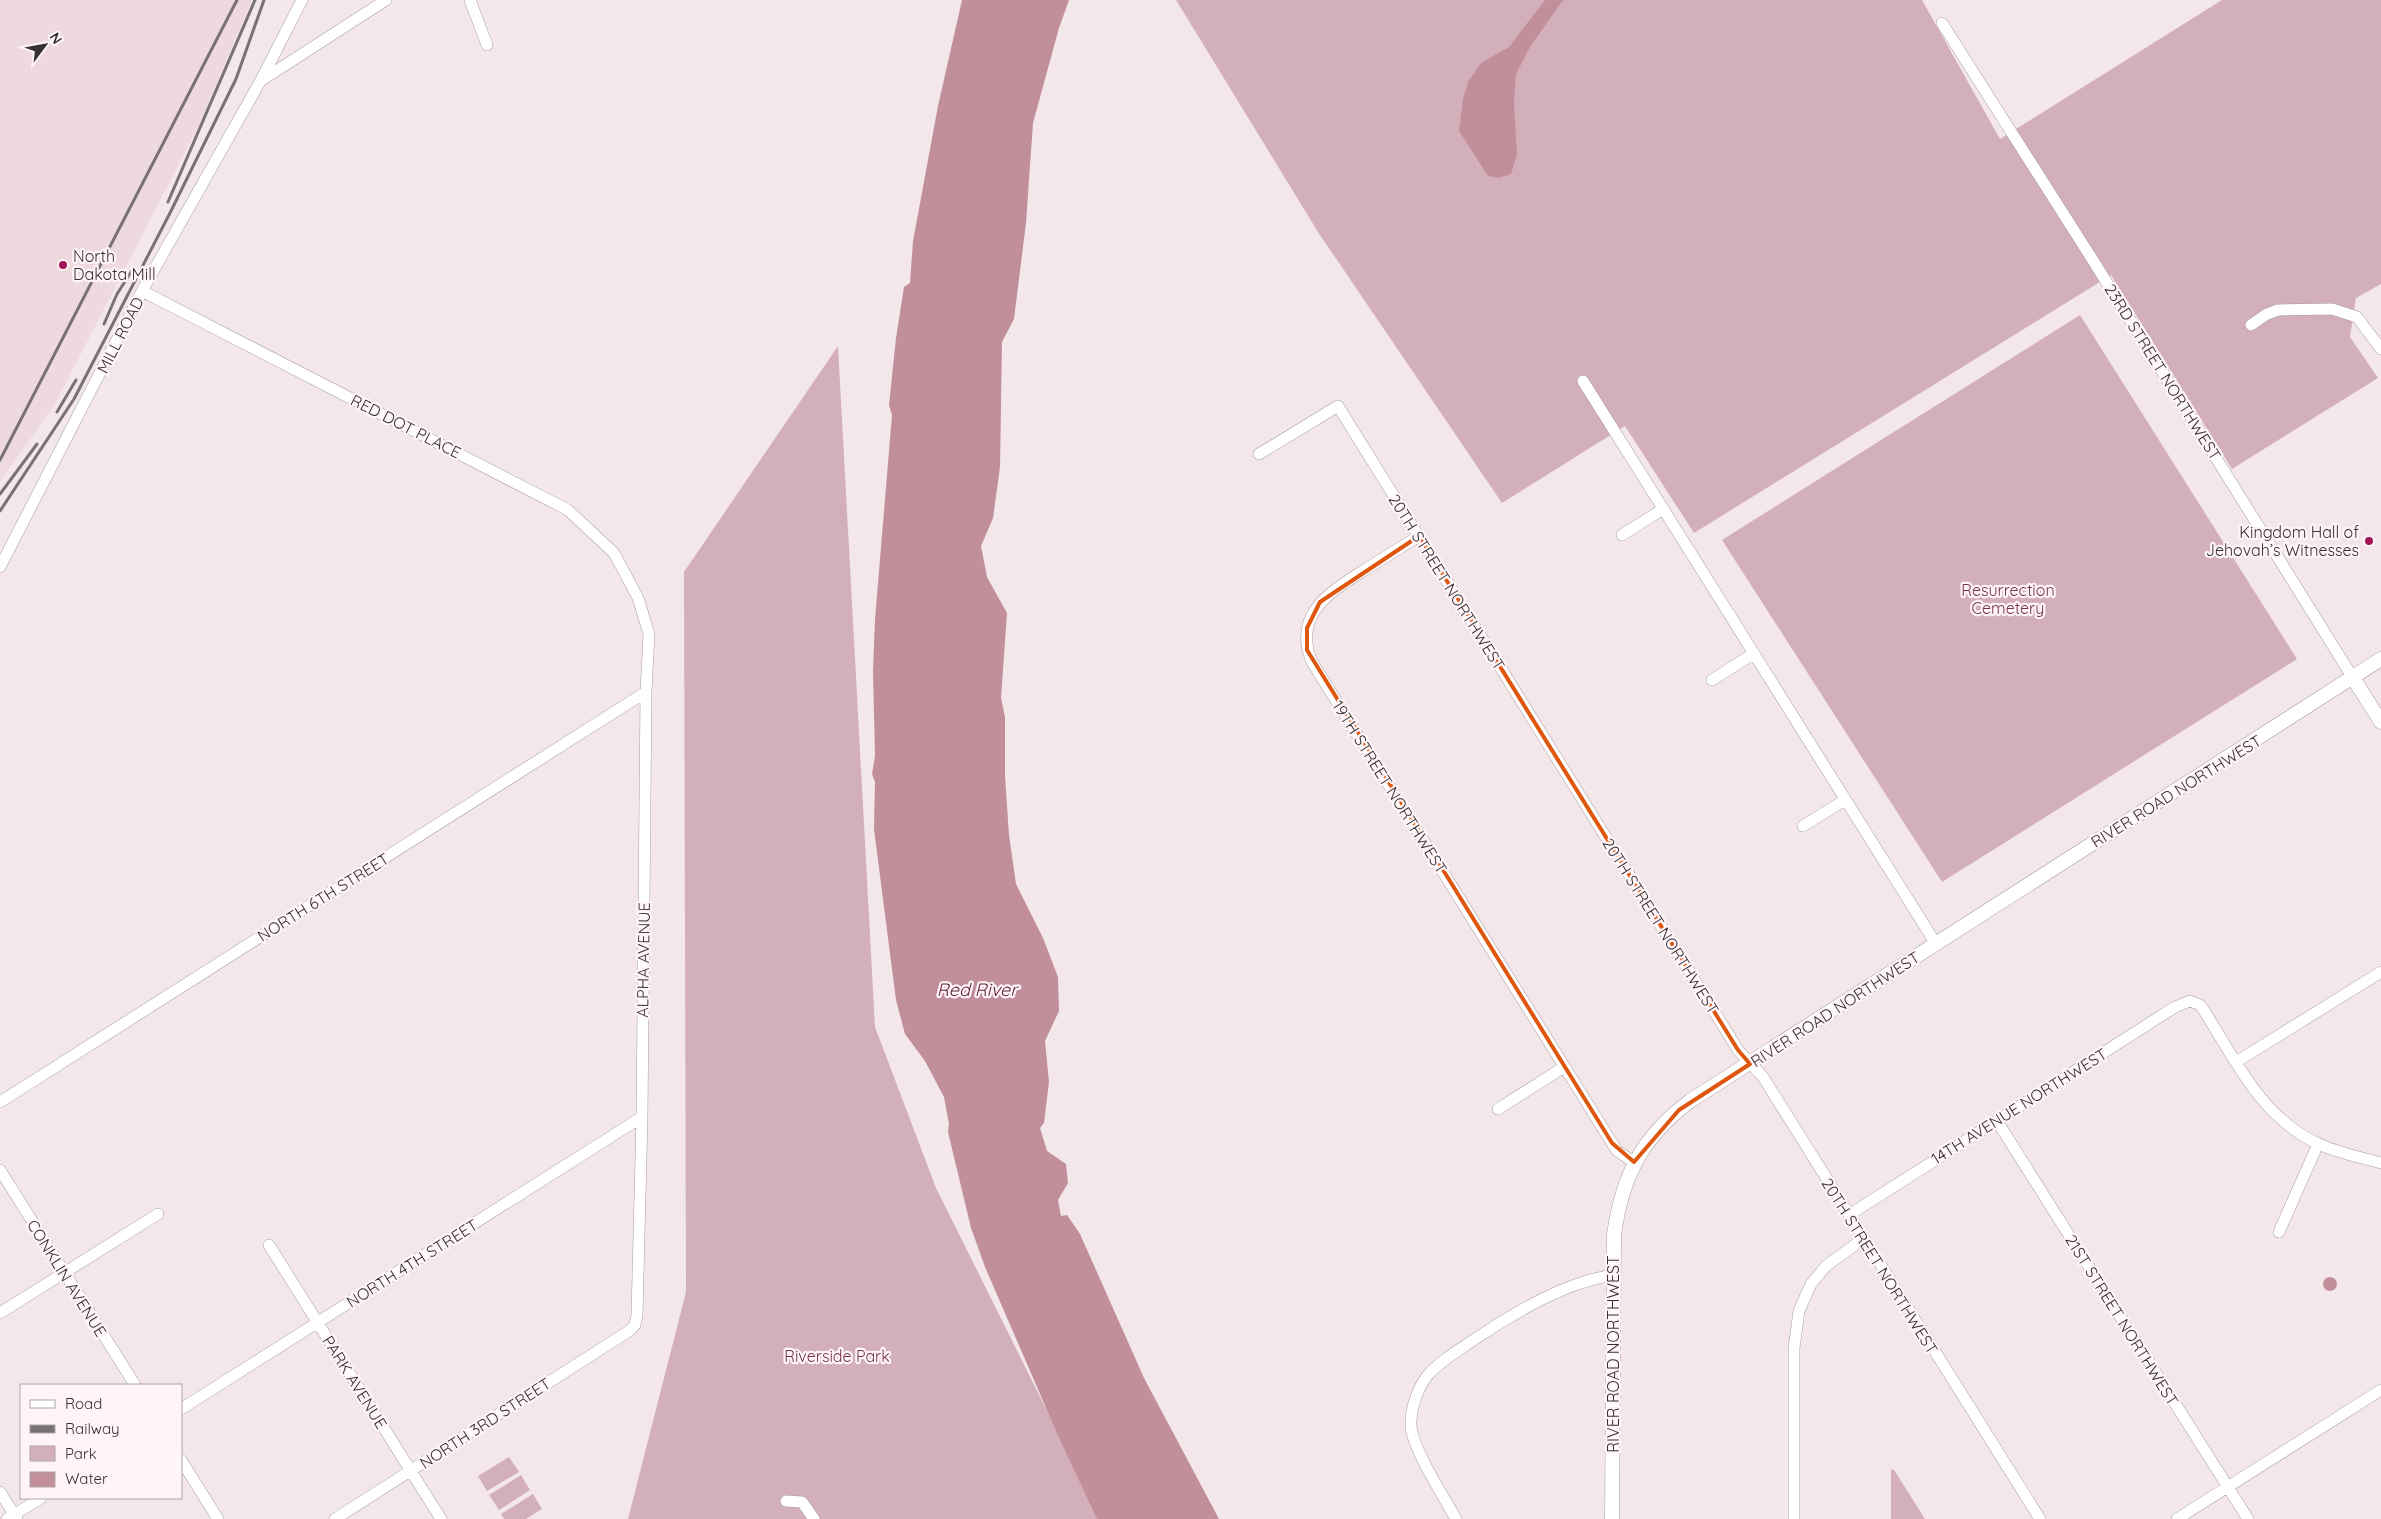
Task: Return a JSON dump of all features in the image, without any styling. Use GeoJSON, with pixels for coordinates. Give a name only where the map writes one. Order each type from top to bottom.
{"type":"FeatureCollection","features":[{"type":"Feature","properties":{"kind":"street","name":"MILL ROAD"},"geometry":{"type":"LineString","coordinates":[[0,567],[142,291],[261,80],[302,0]]}},
{"type":"Feature","properties":{"kind":"street"},"geometry":{"type":"LineString","coordinates":[[261,80],[386,0]]}},
{"type":"Feature","properties":{"kind":"street"},"geometry":{"type":"LineString","coordinates":[[470,0],[487,45]]}},
{"type":"Feature","properties":{"kind":"street","name":"23RD STREET NORTHWEST"},"geometry":{"type":"LineString","coordinates":[[1942,23],[2094,262],[2381,722]]}},
{"type":"Feature","properties":{"kind":"street","name":"RED DOT PLACE"},"geometry":{"type":"LineString","coordinates":[[142,291],[568,510],[614,553],[638,598]]}},
{"type":"Feature","properties":{"kind":"street"},"geometry":{"type":"LineString","coordinates":[[2252,325],[2267,314],[2278,310],[2332,309],[2357,317],[2381,349]]}},
{"type":"Feature","properties":{"kind":"street"},"geometry":{"type":"LineString","coordinates":[[1584,380],[1753,654],[1936,944]]}},
{"type":"Feature","properties":{"kind":"street","name":"20TH STREET NORTHWEST"},"geometry":{"type":"LineString","coordinates":[[1259,454],[1338,406],[1738,1050],[1762,1077],[2040,1519]]}},
{"type":"Feature","properties":{"kind":"street"},"geometry":{"type":"LineString","coordinates":[[1622,535],[1663,509]]}},
{"type":"Feature","properties":{"kind":"street","name":"19TH STREET NORTHWEST"},"geometry":{"type":"LineString","coordinates":[[1419,536],[1335,589],[1320,602],[1307,628],[1307,650],[1316,668],[1564,1068],[1612,1143],[1618,1151],[1634,1162]]}},
{"type":"Feature","properties":{"kind":"street","name":"ALPHA AVENUE"},"geometry":{"type":"LineString","coordinates":[[635,1325],[637,1315],[642,1117],[646,692],[650,634],[638,598]]}},
{"type":"Feature","properties":{"kind":"street"},"geometry":{"type":"LineString","coordinates":[[1712,680],[1753,654]]}},
{"type":"Feature","properties":{"kind":"street","name":"RIVER ROAD NORTHWEST"},"geometry":{"type":"LineString","coordinates":[[1612,1519],[1612,1275],[1618,1212],[1634,1162],[1655,1132],[1679,1110],[2381,660]]}},
{"type":"Feature","properties":{"kind":"street","name":"NORTH 6TH STREET"},"geometry":{"type":"LineString","coordinates":[[0,1102],[646,692]]}},
{"type":"Feature","properties":{"kind":"street"},"geometry":{"type":"LineString","coordinates":[[1802,826],[1845,800]]}},
{"type":"Feature","properties":{"kind":"street"},"geometry":{"type":"LineString","coordinates":[[2381,972],[2236,1062],[2260,1098],[2273,1112],[2304,1136],[2318,1144],[2381,1163]]}},
{"type":"Feature","properties":{"kind":"street","name":"14TH AVENUE NORTHWEST"},"geometry":{"type":"LineString","coordinates":[[1849,1214],[2175,1006],[2190,1001],[2203,1009],[2236,1062]]}},
{"type":"Feature","properties":{"kind":"street"},"geometry":{"type":"LineString","coordinates":[[1498,1109],[1564,1068]]}},
{"type":"Feature","properties":{"kind":"street","name":"NORTH 4TH STREET"},"geometry":{"type":"LineString","coordinates":[[182,1408],[642,1117]]}},
{"type":"Feature","properties":{"kind":"street","name":"21ST STREET NORTHWEST"},"geometry":{"type":"LineString","coordinates":[[1997,1121],[2248,1519]]}},
{"type":"Feature","properties":{"kind":"street"},"geometry":{"type":"LineString","coordinates":[[2280,1232],[2318,1144]]}},
{"type":"Feature","properties":{"kind":"street","name":"CONKLIN AVENUE"},"geometry":{"type":"LineString","coordinates":[[0,1170],[134,1384]]}},
{"type":"Feature","properties":{"kind":"street"},"geometry":{"type":"LineString","coordinates":[[0,1313],[158,1214]]}},
{"type":"Feature","properties":{"kind":"street"},"geometry":{"type":"LineString","coordinates":[[1794,1519],[1794,1348],[1799,1311],[1811,1284],[1826,1266],[1863,1239]]}},
{"type":"Feature","properties":{"kind":"street","name":"PARK AVENUE"},"geometry":{"type":"LineString","coordinates":[[270,1245],[441,1519]]}},
{"type":"Feature","properties":{"kind":"street"},"geometry":{"type":"LineString","coordinates":[[1456,1519],[1422,1456],[1411,1428],[1415,1402],[1427,1377],[1450,1356],[1523,1309],[1562,1290],[1612,1275]]}},
{"type":"Feature","properties":{"kind":"street","name":"NORTH 3RD STREET"},"geometry":{"type":"LineString","coordinates":[[335,1519],[629,1331],[635,1325]]}},
{"type":"Feature","properties":{"kind":"street"},"geometry":{"type":"LineString","coordinates":[[2177,1519],[2381,1390]]}},
{"type":"Feature","properties":{"kind":"street"},"geometry":{"type":"LineString","coordinates":[[182,1462],[218,1519]]}},
{"type":"Feature","properties":{"kind":"street"},"geometry":{"type":"LineString","coordinates":[[0,1492],[13,1518],[40,1499]]}},
{"type":"Feature","properties":{"kind":"street"},"geometry":{"type":"LineString","coordinates":[[786,1501],[802,1502],[814,1519]]}},
{"type":"Feature","properties":{"kind":"highlighted area"},"geometry":{"type":"Polygon","coordinates":[[[1419,536],[1738,1050],[1750,1064],[1679,1110],[1634,1162],[1612,1143],[1307,650],[1307,628],[1320,602],[1419,536]]]}},
{"type":"Feature","properties":{"kind":"shaded area","name":"North Dakota Mill"},"geometry":{"type":"Polygon","coordinates":[[[0,0],[252,0],[199,125],[54,406],[0,481],[0,0]]]}},
{"type":"Feature","properties":{"kind":"green space"},"geometry":{"type":"Polygon","coordinates":[[[1176,0],[1922,0],[2000,139],[2222,0],[2381,0],[2381,284],[2356,298],[2350,337],[2378,378],[2232,469],[2111,275],[1694,533],[1625,426],[1502,503],[1318,232],[1176,0]]]}},
{"type":"Feature","properties":{"kind":"green space","name":"Resurrection Cemetery"},"geometry":{"type":"Polygon","coordinates":[[[2080,315],[2297,659],[1942,882],[1722,540],[2080,315]]]}},
{"type":"Feature","properties":{"kind":"green space","name":"Riverside Park"},"geometry":{"type":"Polygon","coordinates":[[[838,346],[875,1027],[936,1188],[1101,1519],[628,1519],[686,1292],[684,572],[838,346]]]}},
{"type":"Feature","properties":{"kind":"green space"},"geometry":{"type":"Polygon","coordinates":[[[509,1457],[519,1472],[487,1491],[478,1476],[509,1457]]]}},
{"type":"Feature","properties":{"kind":"green space"},"geometry":{"type":"Polygon","coordinates":[[[1891,1469],[1894,1470],[1925,1519],[1891,1519],[1891,1469]]]}},
{"type":"Feature","properties":{"kind":"green space"},"geometry":{"type":"Polygon","coordinates":[[[521,1475],[530,1490],[499,1510],[489,1495],[521,1475]]]}},
{"type":"Feature","properties":{"kind":"green space"},"geometry":{"type":"Polygon","coordinates":[[[533,1494],[542,1509],[526,1519],[504,1519],[501,1514],[533,1494]]]}},
{"type":"Feature","properties":{"kind":"water","name":"Red River"},"geometry":{"type":"Polygon","coordinates":[[[962,0],[1069,0],[1059,28],[1033,123],[1026,223],[1014,319],[1002,342],[1000,467],[993,518],[981,546],[987,577],[1007,613],[1001,698],[1005,717],[1005,776],[1009,835],[1016,884],[1043,938],[1058,977],[1059,1011],[1045,1041],[1049,1082],[1044,1123],[1040,1128],[1047,1151],[1066,1164],[1068,1183],[1058,1200],[1061,1216],[1067,1215],[1080,1234],[1144,1378],[1219,1519],[1097,1519],[1056,1431],[985,1267],[971,1228],[948,1132],[949,1124],[944,1097],[925,1061],[905,1034],[896,1000],[874,829],[875,782],[872,774],[875,756],[873,672],[875,619],[892,415],[889,405],[896,338],[904,287],[910,283],[913,241],[938,106],[962,0]]]}},
{"type":"Feature","properties":{"kind":"water"},"geometry":{"type":"Polygon","coordinates":[[[1545,0],[1563,0],[1530,47],[1516,74],[1514,103],[1517,155],[1511,174],[1499,178],[1488,176],[1459,131],[1463,99],[1468,82],[1481,63],[1509,47],[1545,0]]]}},
{"type":"Feature","properties":{"kind":"water"},"geometry":{"type":"Polygon","coordinates":[[[2327,1277],[2333,1277],[2337,1284],[2333,1291],[2327,1291],[2323,1287],[2323,1281],[2327,1277]]]}},
{"type":"Feature","properties":{"kind":"railway"},"geometry":{"type":"LineString","coordinates":[[0,460],[237,0]]}},
{"type":"Feature","properties":{"kind":"railway"},"geometry":{"type":"LineString","coordinates":[[168,202],[255,0]]}},
{"type":"Feature","properties":{"kind":"railway"},"geometry":{"type":"LineString","coordinates":[[0,511],[74,399],[171,211],[236,79],[264,0]]}},
{"type":"Feature","properties":{"kind":"railway"},"geometry":{"type":"LineString","coordinates":[[104,324],[117,294],[133,269]]}},
{"type":"Feature","properties":{"kind":"railway"},"geometry":{"type":"LineString","coordinates":[[57,412],[76,380]]}},
{"type":"Feature","properties":{"kind":"railway"},"geometry":{"type":"LineString","coordinates":[[0,494],[37,444]]}},
{"type":"Feature","properties":{"kind":"place","name":"North Dakota Mill"},"geometry":{"type":"Point","coordinates":[63,265]}},
{"type":"Feature","properties":{"kind":"place","name":"Kingdom Hall of Jehovah’s Witnesses"},"geometry":{"type":"Point","coordinates":[2369,541]}}]}
